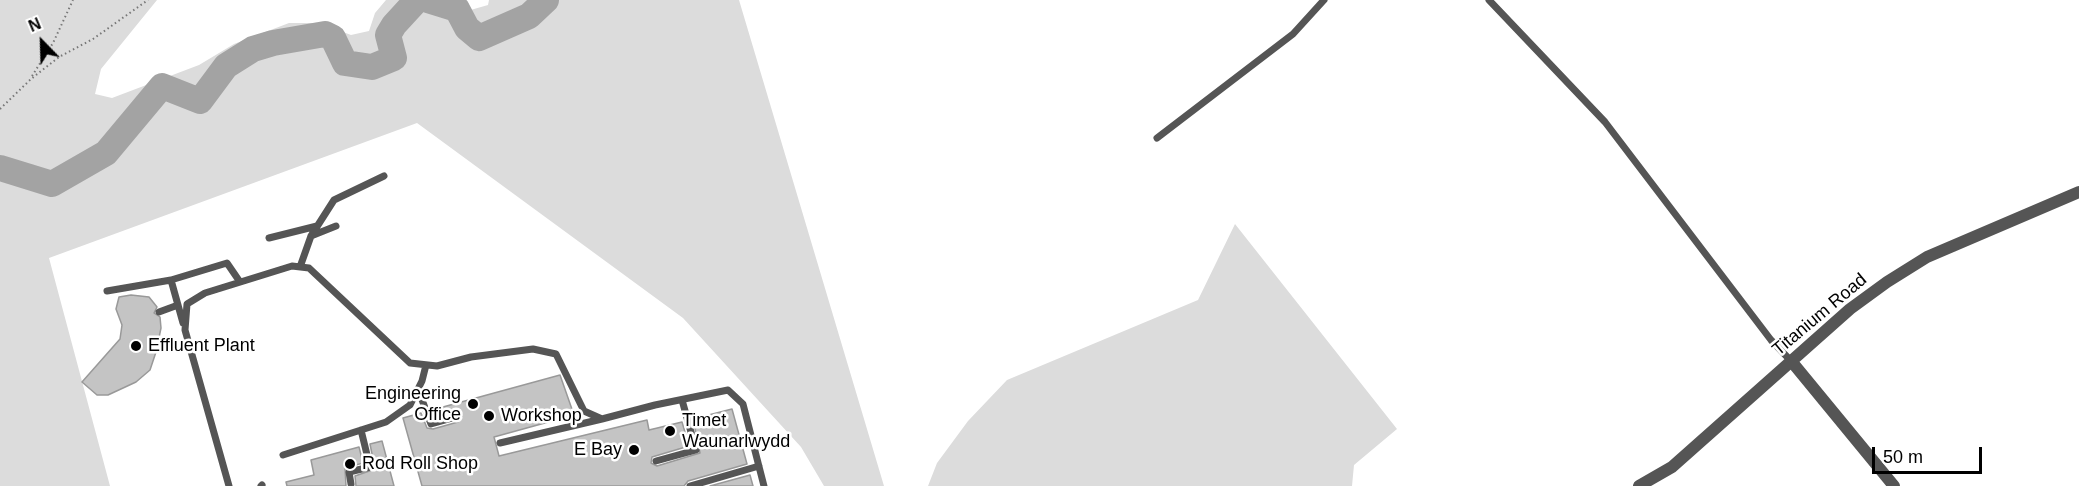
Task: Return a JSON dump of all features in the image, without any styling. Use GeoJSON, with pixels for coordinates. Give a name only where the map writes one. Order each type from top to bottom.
{"type":"FeatureCollection","features":[{"type":"Feature","properties":{"kind":"street","name":"Titanium Road"},"geometry":{"type":"LineString","coordinates":[[1639,486],[1672,467],[1850,309],[1927,257],[2079,192]]}},
{"type":"Feature","properties":{"kind":"street"},"geometry":{"type":"LineString","coordinates":[[1792,362],[1894,486]]}},
{"type":"Feature","properties":{"kind":"lane"},"geometry":{"type":"LineString","coordinates":[[1157,138],[1293,34],[1324,0]]}},
{"type":"Feature","properties":{"kind":"lane"},"geometry":{"type":"LineString","coordinates":[[1489,0],[1605,122],[1771,340],[1792,362]]}},
{"type":"Feature","properties":{"kind":"lane"},"geometry":{"type":"LineString","coordinates":[[300,267],[311,236],[334,200],[384,176]]}},
{"type":"Feature","properties":{"kind":"lane"},"geometry":{"type":"LineString","coordinates":[[269,238],[317,226]]}},
{"type":"Feature","properties":{"kind":"lane"},"geometry":{"type":"LineString","coordinates":[[311,236],[336,226]]}},
{"type":"Feature","properties":{"kind":"lane"},"geometry":{"type":"LineString","coordinates":[[107,291],[171,280],[227,263],[240,282]]}},
{"type":"Feature","properties":{"kind":"lane"},"geometry":{"type":"LineString","coordinates":[[185,330],[187,304],[205,293],[292,266],[309,268],[411,363],[437,366],[471,357],[533,349],[556,354],[584,411],[602,419]]}},
{"type":"Feature","properties":{"kind":"lane"},"geometry":{"type":"LineString","coordinates":[[171,280],[229,486]]}},
{"type":"Feature","properties":{"kind":"lane"},"geometry":{"type":"LineString","coordinates":[[159,312],[178,305]]}},
{"type":"Feature","properties":{"kind":"lane"},"geometry":{"type":"LineString","coordinates":[[283,455],[386,423],[410,405],[426,365]]}},
{"type":"Feature","properties":{"kind":"lane"},"geometry":{"type":"LineString","coordinates":[[418,389],[431,424],[456,417]]}},
{"type":"Feature","properties":{"kind":"lane"},"geometry":{"type":"LineString","coordinates":[[500,443],[728,390],[742,404],[764,486]]}},
{"type":"Feature","properties":{"kind":"lane"},"geometry":{"type":"LineString","coordinates":[[656,461],[696,450],[682,400]]}},
{"type":"Feature","properties":{"kind":"lane"},"geometry":{"type":"LineString","coordinates":[[351,484],[349,472],[370,467],[361,430]]}},
{"type":"Feature","properties":{"kind":"lane"},"geometry":{"type":"LineString","coordinates":[[690,486],[759,466]]}},
{"type":"Feature","properties":{"kind":"path"},"geometry":{"type":"LineString","coordinates":[[31,78],[53,43],[73,0]]}},
{"type":"Feature","properties":{"kind":"path"},"geometry":{"type":"LineString","coordinates":[[0,109],[31,78],[148,0]]}},
{"type":"Feature","properties":{"kind":"shaded area"},"geometry":{"type":"Polygon","coordinates":[[[0,0],[157,0],[101,69],[95,94],[112,98],[199,65],[234,44],[289,23],[319,23],[351,35],[369,31],[375,13],[386,0],[457,0],[467,11],[488,5],[489,0],[739,0],[884,486],[824,486],[801,447],[683,318],[417,123],[49,258],[110,486],[0,486],[0,0]]]}},
{"type":"Feature","properties":{"kind":"shaded area"},"geometry":{"type":"Polygon","coordinates":[[[1235,224],[1397,429],[1354,465],[1352,486],[928,486],[937,463],[968,421],[1007,380],[1198,300],[1235,224]]]}},
{"type":"Feature","properties":{"kind":"building","name":"Effluent Plant"},"geometry":{"type":"Polygon","coordinates":[[[131,295],[149,297],[157,307],[154,313],[160,317],[161,328],[150,370],[136,382],[108,395],[97,395],[82,382],[120,339],[122,325],[116,309],[119,297],[131,295]]]}},
{"type":"Feature","properties":{"kind":"building","name":"Timet Waunarlwydd"},"geometry":{"type":"Polygon","coordinates":[[[560,375],[574,415],[494,437],[499,456],[647,420],[649,430],[682,422],[689,446],[652,457],[651,463],[657,466],[700,453],[693,419],[732,409],[747,464],[688,481],[684,486],[422,486],[403,418],[421,413],[427,428],[433,429],[458,422],[462,416],[455,411],[434,417],[432,410],[560,375]]]}},
{"type":"Feature","properties":{"kind":"building"},"geometry":{"type":"Polygon","coordinates":[[[382,441],[394,486],[356,486],[355,476],[375,469],[370,444],[382,441]]]}},
{"type":"Feature","properties":{"kind":"building"},"geometry":{"type":"Polygon","coordinates":[[[359,447],[363,463],[345,468],[346,486],[287,486],[286,482],[314,475],[311,460],[359,447]]]}},
{"type":"Feature","properties":{"kind":"building"},"geometry":{"type":"Polygon","coordinates":[[[750,475],[753,486],[710,486],[750,475]]]}},
{"type":"Feature","properties":{"kind":"waterway"},"geometry":{"type":"LineString","coordinates":[[0,168],[52,184],[106,153],[162,86],[200,101],[226,66],[253,49],[273,43],[325,34],[333,38],[345,63],[372,67],[394,58],[388,35],[417,0]]}},
{"type":"Feature","properties":{"kind":"waterway"},"geometry":{"type":"LineString","coordinates":[[428,0],[457,9],[467,28],[479,38],[529,16],[546,0]]}},
{"type":"Feature","properties":{"kind":"place","name":"Effluent Plant"},"geometry":{"type":"Point","coordinates":[136,346]}},
{"type":"Feature","properties":{"kind":"place","name":"Engineering Office"},"geometry":{"type":"Point","coordinates":[473,404]}},
{"type":"Feature","properties":{"kind":"place","name":"Workshop"},"geometry":{"type":"Point","coordinates":[489,416]}},
{"type":"Feature","properties":{"kind":"place","name":"Timet Waunarlwydd"},"geometry":{"type":"Point","coordinates":[670,431]}},
{"type":"Feature","properties":{"kind":"place","name":"E Bay"},"geometry":{"type":"Point","coordinates":[634,450]}},
{"type":"Feature","properties":{"kind":"place","name":"Rod Roll Shop"},"geometry":{"type":"Point","coordinates":[350,464]}}]}
